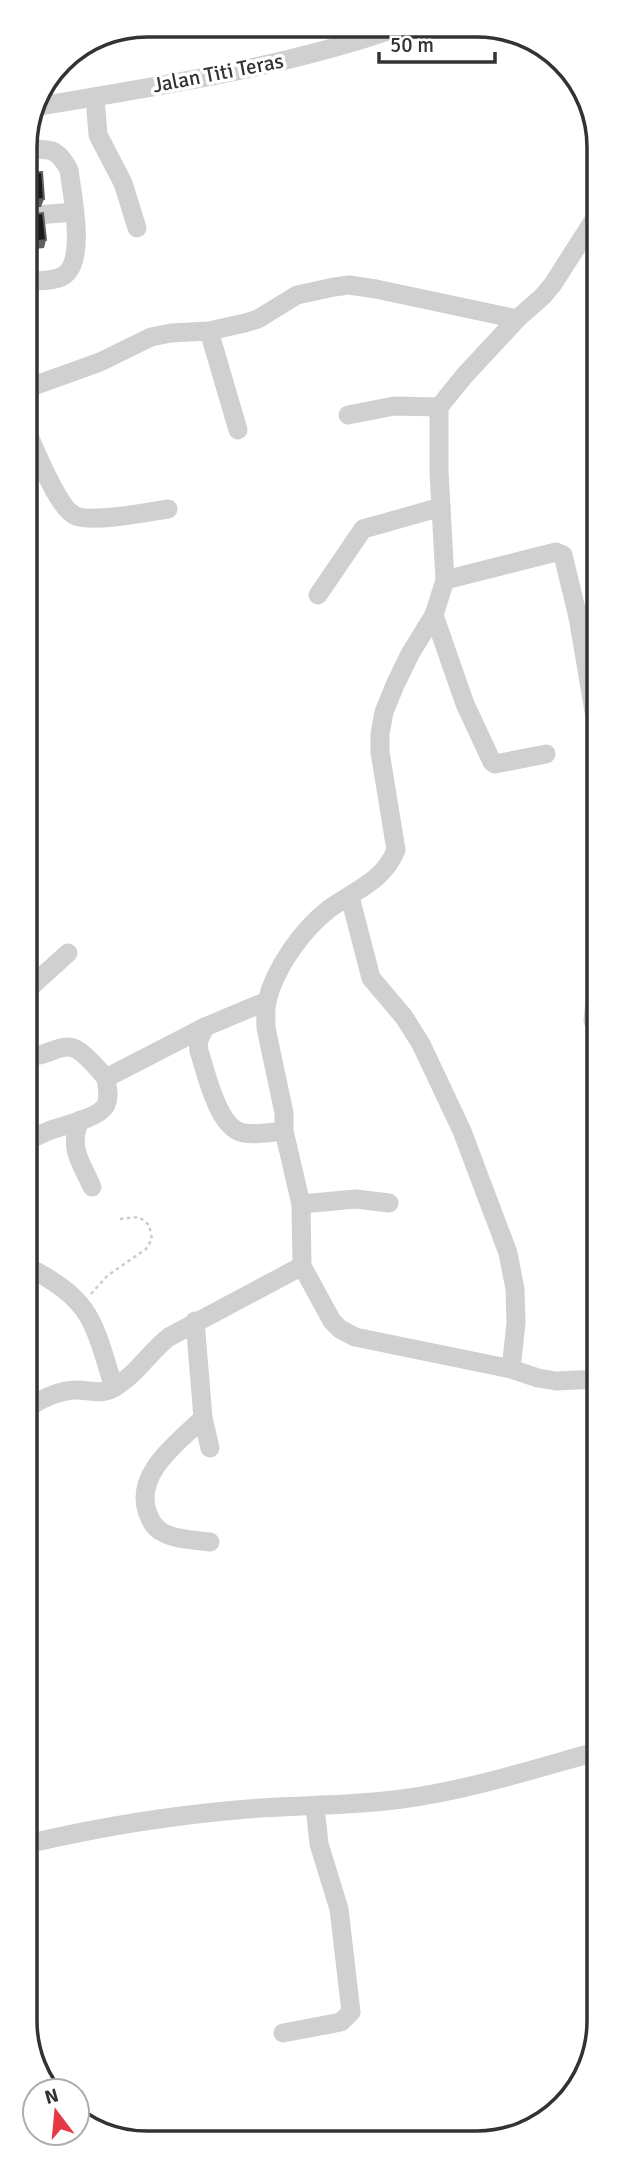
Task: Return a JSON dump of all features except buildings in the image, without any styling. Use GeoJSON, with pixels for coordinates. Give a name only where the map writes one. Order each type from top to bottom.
{"type":"FeatureCollection","features":[{"type":"Feature","properties":{"kind":"street","name":"Jalan Titi Teras"},"geometry":{"type":"LineString","coordinates":[[46,105],[283,61],[369,37]]}},
{"type":"Feature","properties":{"kind":"street"},"geometry":{"type":"LineString","coordinates":[[95,97],[98,135],[123,183],[137,228]]}},
{"type":"Feature","properties":{"kind":"street"},"geometry":{"type":"LineString","coordinates":[[37,149],[54,150],[69,170],[76,252],[72,268],[61,277],[37,280]]}},
{"type":"Feature","properties":{"kind":"street"},"geometry":{"type":"LineString","coordinates":[[37,215],[74,212]]}},
{"type":"Feature","properties":{"kind":"street"},"geometry":{"type":"LineString","coordinates":[[587,231],[553,284],[465,375],[439,407],[445,580],[434,615],[395,685],[384,712],[380,734],[380,752],[396,849],[379,876],[311,925],[277,976],[267,1002],[266,1028],[282,1098],[284,1131],[301,1204],[302,1266],[332,1321],[355,1337],[511,1369],[538,1378],[556,1381],[587,1380]]}},
{"type":"Feature","properties":{"kind":"street"},"geometry":{"type":"LineString","coordinates":[[37,385],[100,362],[151,337],[209,331],[258,319],[297,295],[349,285],[517,319]]}},
{"type":"Feature","properties":{"kind":"street"},"geometry":{"type":"LineString","coordinates":[[209,331],[238,430]]}},
{"type":"Feature","properties":{"kind":"street"},"geometry":{"type":"LineString","coordinates":[[348,415],[394,406],[439,407]]}},
{"type":"Feature","properties":{"kind":"street"},"geometry":{"type":"LineString","coordinates":[[37,453],[59,498],[73,516],[111,517],[168,509]]}},
{"type":"Feature","properties":{"kind":"street"},"geometry":{"type":"LineString","coordinates":[[318,595],[363,529],[441,507]]}},
{"type":"Feature","properties":{"kind":"street"},"geometry":{"type":"LineString","coordinates":[[445,580],[560,553],[563,555],[578,617],[587,670]]}},
{"type":"Feature","properties":{"kind":"street"},"geometry":{"type":"LineString","coordinates":[[434,615],[465,704],[492,762],[495,764],[546,754]]}},
{"type":"Feature","properties":{"kind":"street"},"geometry":{"type":"LineString","coordinates":[[578,617],[587,616]]}},
{"type":"Feature","properties":{"kind":"street"},"geometry":{"type":"LineString","coordinates":[[350,897],[371,978],[404,1017],[421,1044],[462,1131],[508,1253],[515,1289],[516,1323],[511,1369]]}},
{"type":"Feature","properties":{"kind":"street"},"geometry":{"type":"LineString","coordinates":[[37,981],[68,953]]}},
{"type":"Feature","properties":{"kind":"street"},"geometry":{"type":"LineString","coordinates":[[106,1077],[205,1027],[267,1002]]}},
{"type":"Feature","properties":{"kind":"street"},"geometry":{"type":"LineString","coordinates":[[205,1027],[198,1042],[199,1051],[221,1114],[228,1124],[242,1133],[284,1131]]}},
{"type":"Feature","properties":{"kind":"street"},"geometry":{"type":"LineString","coordinates":[[37,1057],[60,1048],[72,1047],[82,1053],[106,1077],[109,1094],[101,1111],[37,1136]]}},
{"type":"Feature","properties":{"kind":"street"},"geometry":{"type":"LineString","coordinates":[[80,1121],[75,1132],[75,1149],[92,1187]]}},
{"type":"Feature","properties":{"kind":"street"},"geometry":{"type":"LineString","coordinates":[[301,1204],[356,1199],[389,1203]]}},
{"type":"Feature","properties":{"kind":"street"},"geometry":{"type":"LineString","coordinates":[[37,1402],[73,1390],[103,1392],[114,1388],[139,1367],[158,1345],[195,1321],[302,1266]]}},
{"type":"Feature","properties":{"kind":"street"},"geometry":{"type":"LineString","coordinates":[[37,1272],[63,1287],[82,1305],[94,1324],[114,1388]]}},
{"type":"Feature","properties":{"kind":"street"},"geometry":{"type":"LineString","coordinates":[[195,1321],[203,1418],[210,1448]]}},
{"type":"Feature","properties":{"kind":"street"},"geometry":{"type":"LineString","coordinates":[[203,1418],[157,1464],[147,1483],[146,1505],[152,1523],[161,1532],[210,1542]]}},
{"type":"Feature","properties":{"kind":"street"},"geometry":{"type":"LineString","coordinates":[[37,1842],[151,1819],[250,1809],[316,1807],[402,1799],[457,1789],[587,1754]]}},
{"type":"Feature","properties":{"kind":"street"},"geometry":{"type":"LineString","coordinates":[[283,2033],[341,2022],[351,2012],[339,1909],[319,1844],[316,1807]]}},
{"type":"Feature","properties":{"kind":"path"},"geometry":{"type":"LineString","coordinates":[[82,1305],[107,1276],[146,1249],[152,1239],[149,1225],[139,1217],[119,1219]]}}]}
